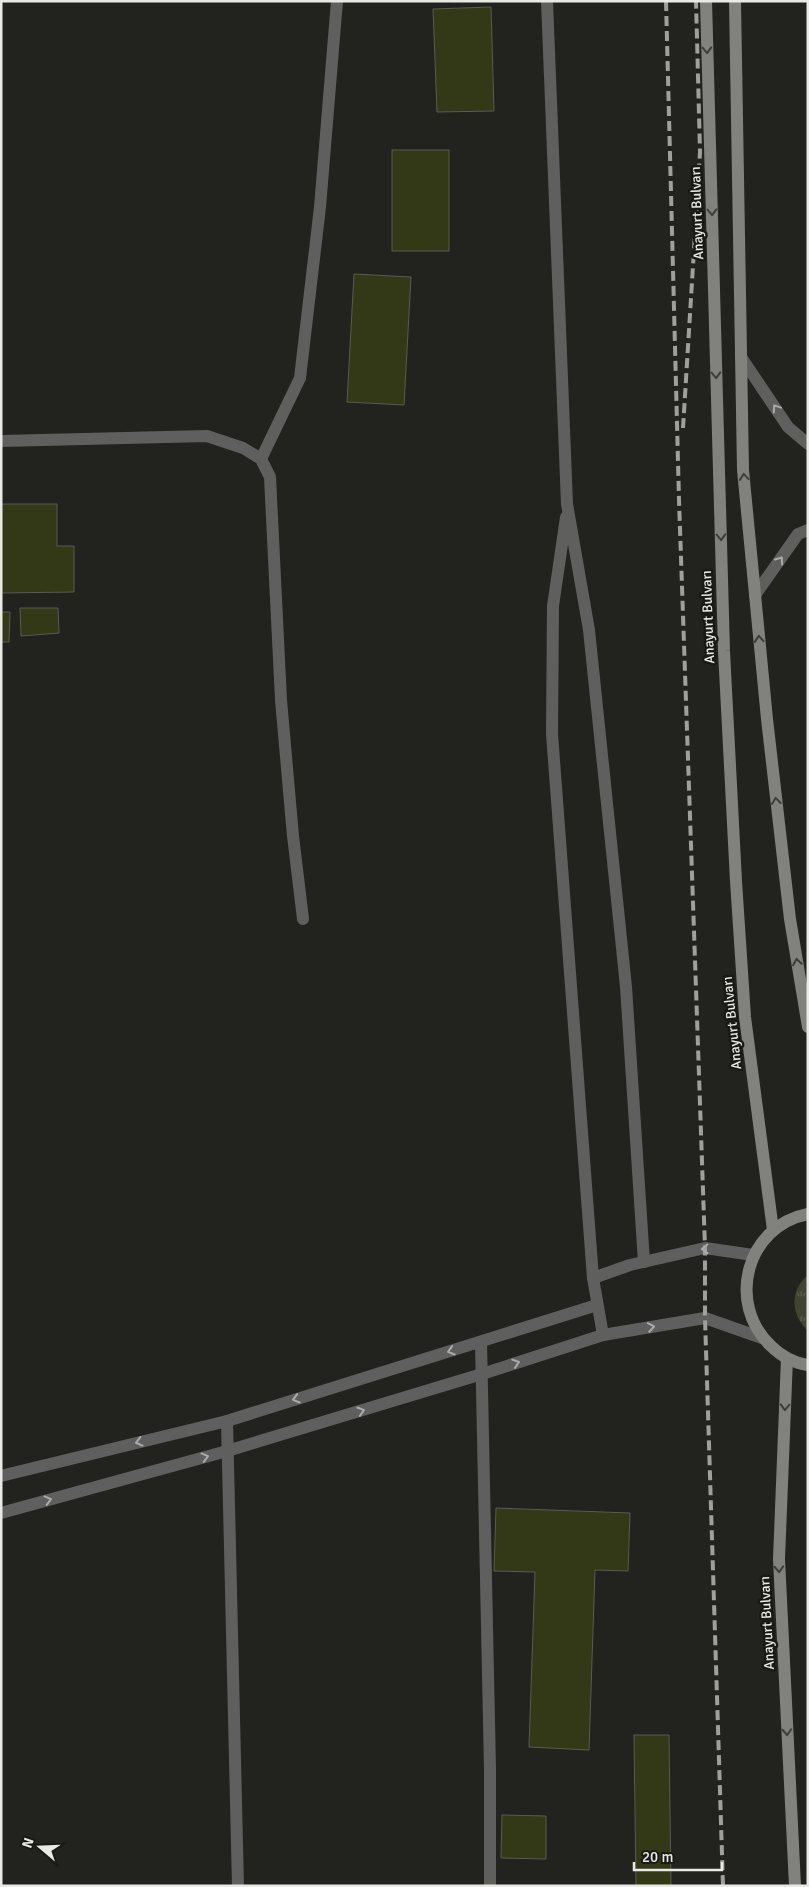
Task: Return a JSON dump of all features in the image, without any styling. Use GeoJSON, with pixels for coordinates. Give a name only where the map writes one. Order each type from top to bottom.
{"type":"FeatureCollection","features":[{"type":"Feature","properties":{"kind":"main road","name":"Anayurt Bulvarı"},"geometry":{"type":"LineString","coordinates":[[706,1],[724,651],[736,881],[745,1017],[773,1230]]}},
{"type":"Feature","properties":{"kind":"main road"},"geometry":{"type":"LineString","coordinates":[[735,1],[744,470],[767,720],[790,919],[808,1027]]}},
{"type":"Feature","properties":{"kind":"main road"},"geometry":{"type":"LineString","coordinates":[[808,1214],[786,1222],[773,1230],[762,1242],[754,1255],[746,1286],[746,1302],[750,1317],[762,1338],[778,1354],[808,1366]]}},
{"type":"Feature","properties":{"kind":"main road","name":"Anayurt Bulvarı"},"geometry":{"type":"LineString","coordinates":[[787,1358],[779,1559],[795,1886]]}},
{"type":"Feature","properties":{"kind":"street"},"geometry":{"type":"LineString","coordinates":[[261,459],[300,378],[320,206],[337,1]]}},
{"type":"Feature","properties":{"kind":"street"},"geometry":{"type":"LineString","coordinates":[[547,1],[568,504],[589,630],[620,918],[644,1262]]}},
{"type":"Feature","properties":{"kind":"street"},"geometry":{"type":"LineString","coordinates":[[742,357],[788,427],[808,444]]}},
{"type":"Feature","properties":{"kind":"street"},"geometry":{"type":"LineString","coordinates":[[1,441],[208,436],[243,448],[261,459],[270,477],[281,700],[292,836],[303,919]]}},
{"type":"Feature","properties":{"kind":"street"},"geometry":{"type":"LineString","coordinates":[[568,504],[553,606],[552,734],[593,1278],[603,1335]]}},
{"type":"Feature","properties":{"kind":"street"},"geometry":{"type":"LineString","coordinates":[[755,594],[798,534],[808,530]]}},
{"type":"Feature","properties":{"kind":"street"},"geometry":{"type":"LineString","coordinates":[[593,1278],[630,1265],[705,1248],[754,1255]]}},
{"type":"Feature","properties":{"kind":"street"},"geometry":{"type":"LineString","coordinates":[[1,1476],[227,1421],[597,1305]]}},
{"type":"Feature","properties":{"kind":"street"},"geometry":{"type":"LineString","coordinates":[[1,1513],[227,1451],[482,1374],[603,1335],[705,1318],[762,1338]]}},
{"type":"Feature","properties":{"kind":"street"},"geometry":{"type":"LineString","coordinates":[[481,1342],[490,1769],[490,1886]]}},
{"type":"Feature","properties":{"kind":"street"},"geometry":{"type":"LineString","coordinates":[[227,1421],[238,1886]]}},
{"type":"Feature","properties":{"kind":"green space"},"geometry":{"type":"Polygon","coordinates":[[[808,1275],[808,1331],[798,1318],[794,1303],[798,1288],[808,1275]]]}},
{"type":"Feature","properties":{"kind":"building"},"geometry":{"type":"Polygon","coordinates":[[[491,7],[494,111],[437,112],[433,9],[491,7]]]}},
{"type":"Feature","properties":{"kind":"building"},"geometry":{"type":"Polygon","coordinates":[[[392,150],[449,150],[449,251],[392,251],[392,150]]]}},
{"type":"Feature","properties":{"kind":"building"},"geometry":{"type":"Polygon","coordinates":[[[354,274],[411,277],[404,405],[347,402],[354,274]]]}},
{"type":"Feature","properties":{"kind":"building"},"geometry":{"type":"Polygon","coordinates":[[[1,504],[57,504],[57,546],[74,546],[74,592],[1,593],[1,504]]]}},
{"type":"Feature","properties":{"kind":"building"},"geometry":{"type":"Polygon","coordinates":[[[20,608],[58,608],[59,633],[21,636],[20,608]]]}},
{"type":"Feature","properties":{"kind":"building"},"geometry":{"type":"Polygon","coordinates":[[[1,612],[10,612],[9,642],[1,642],[1,612]]]}},
{"type":"Feature","properties":{"kind":"building"},"geometry":{"type":"Polygon","coordinates":[[[496,1508],[630,1513],[628,1571],[595,1570],[589,1750],[529,1747],[535,1572],[494,1571],[496,1508]]]}},
{"type":"Feature","properties":{"kind":"building"},"geometry":{"type":"Polygon","coordinates":[[[634,1735],[669,1735],[671,1886],[636,1886],[634,1735]]]}},
{"type":"Feature","properties":{"kind":"building"},"geometry":{"type":"Polygon","coordinates":[[[502,1815],[546,1816],[546,1859],[501,1858],[502,1815]]]}},
{"type":"Feature","properties":{"kind":"railway"},"geometry":{"type":"LineString","coordinates":[[666,1],[679,500],[705,1248],[705,1318],[723,1886]]}},
{"type":"Feature","properties":{"kind":"railway"},"geometry":{"type":"LineString","coordinates":[[683,428],[700,152],[696,1]]}}]}
